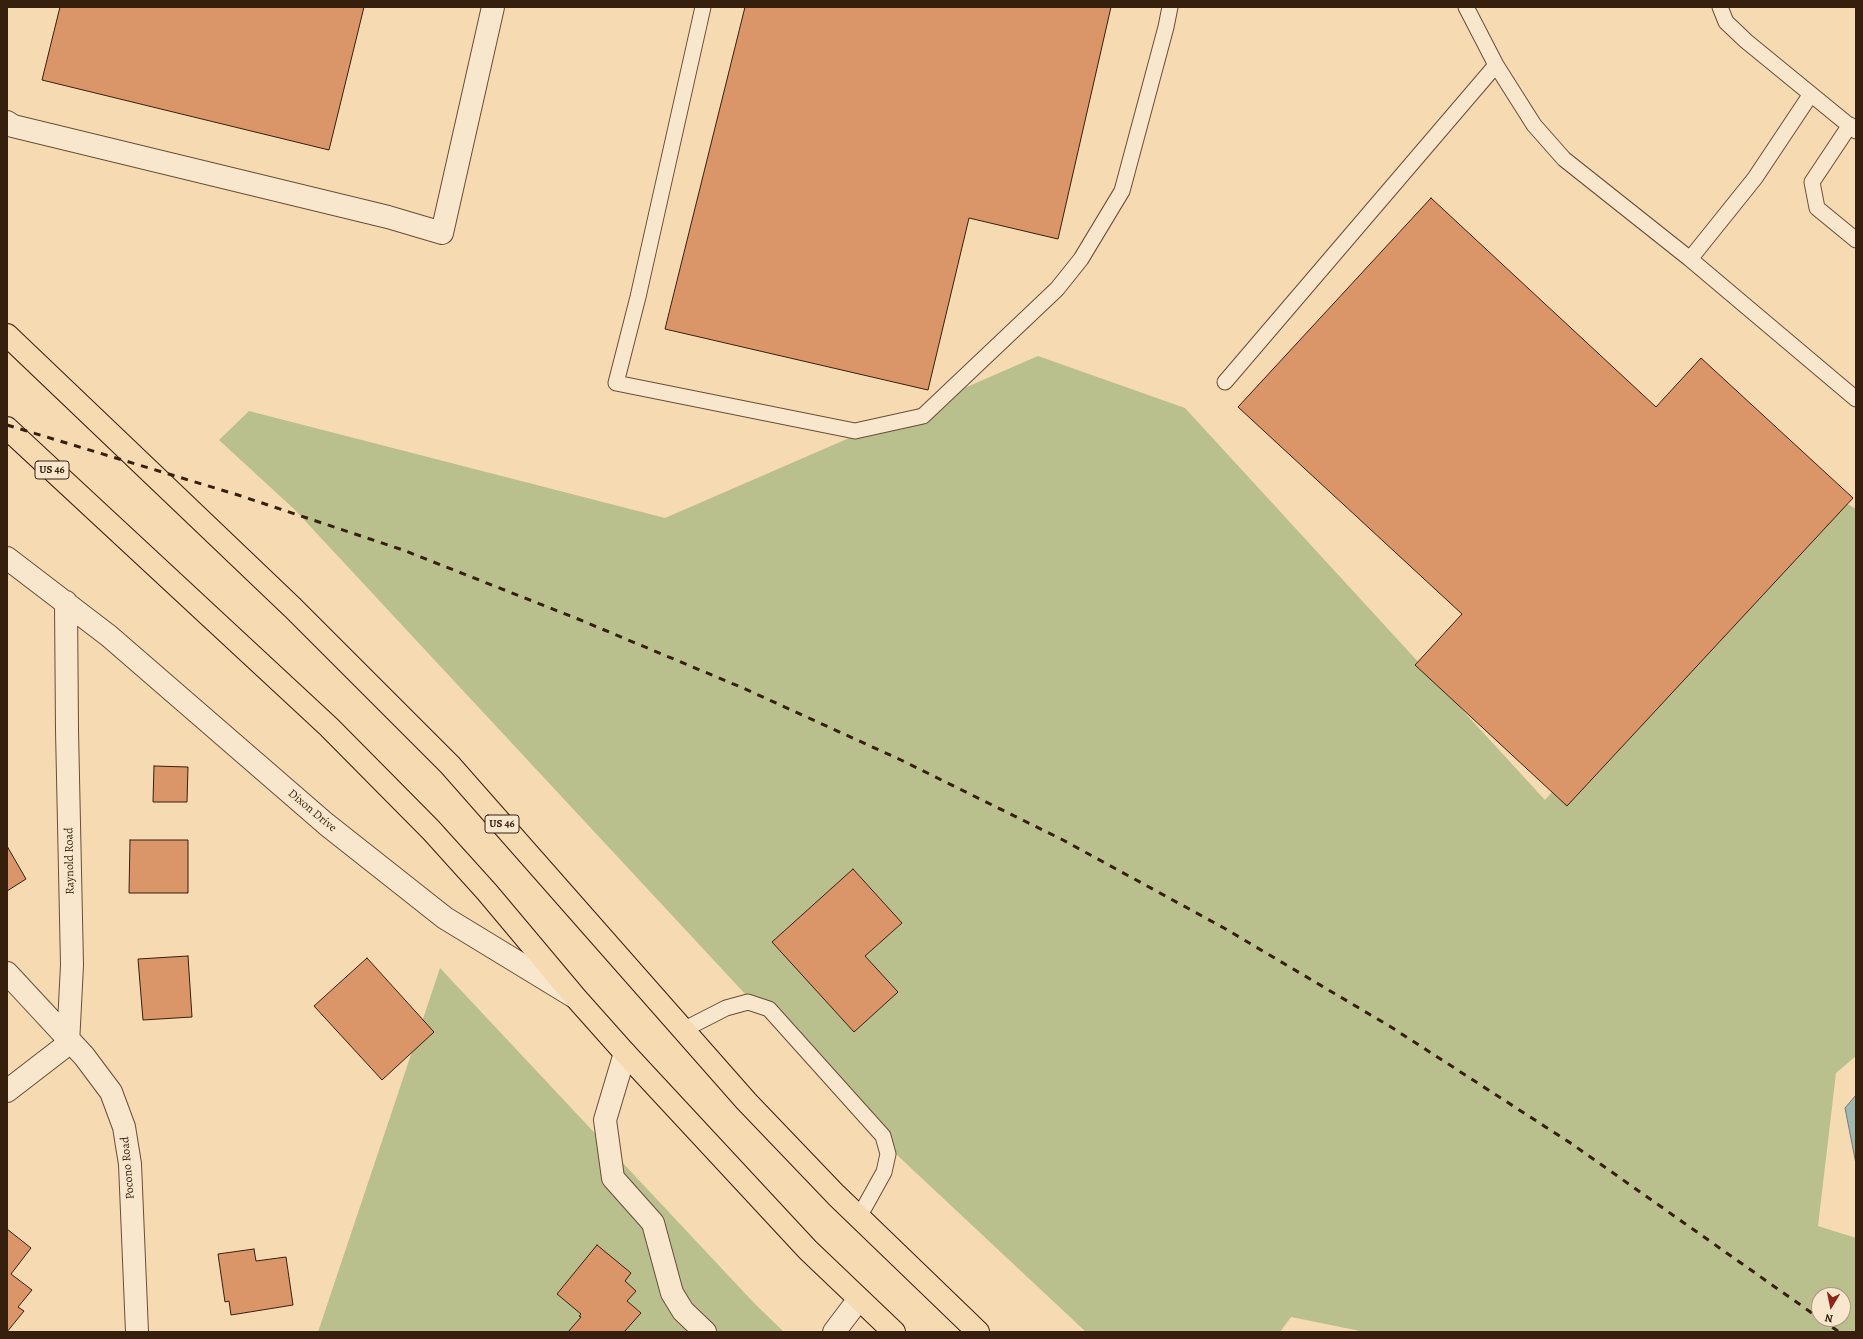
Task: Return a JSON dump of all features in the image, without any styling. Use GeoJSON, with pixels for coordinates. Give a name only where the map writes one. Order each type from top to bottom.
{"type":"FeatureCollection","features":[{"type":"Feature","properties":{"kind":"highway","name":"US 46"},"geometry":{"type":"LineString","coordinates":[[7,335],[293,608],[450,765],[746,1101],[859,1217],[978,1332]]}},
{"type":"Feature","properties":{"kind":"highway","name":"US 46"},"geometry":{"type":"LineString","coordinates":[[7,428],[334,732],[441,841],[487,892],[576,998],[625,1052],[808,1250],[894,1332]]}},
{"type":"Feature","properties":{"kind":"street"},"geometry":{"type":"LineString","coordinates":[[7,122],[12,126],[388,217],[442,233],[493,7]]}},
{"type":"Feature","properties":{"kind":"street"},"geometry":{"type":"LineString","coordinates":[[7,558],[66,602]]}},
{"type":"Feature","properties":{"kind":"street","name":"Dixon Drive"},"geometry":{"type":"LineString","coordinates":[[66,602],[109,636],[326,824],[444,918],[576,998]]}},
{"type":"Feature","properties":{"kind":"street","name":"Raynold Road"},"geometry":{"type":"LineString","coordinates":[[66,602],[66,730],[72,965],[68,1039]]}},
{"type":"Feature","properties":{"kind":"street","name":"Pocono Road"},"geometry":{"type":"LineString","coordinates":[[7,973],[84,1056],[111,1092],[124,1127],[130,1164],[137,1332]]}},
{"type":"Feature","properties":{"kind":"street"},"geometry":{"type":"LineString","coordinates":[[7,1091],[68,1044],[68,1039]]}},
{"type":"Feature","properties":{"kind":"street"},"geometry":{"type":"LineString","coordinates":[[625,1052],[605,1120],[612,1178],[653,1223],[672,1293],[683,1311],[705,1332]]}},
{"type":"Feature","properties":{"kind":"street"},"geometry":{"type":"LineString","coordinates":[[834,1332],[859,1299]]}},
{"type":"Feature","properties":{"kind":"lane"},"geometry":{"type":"LineString","coordinates":[[703,7],[638,297],[616,383],[855,430],[923,416],[1057,289],[1081,259],[1122,191],[1170,7]]}},
{"type":"Feature","properties":{"kind":"lane"},"geometry":{"type":"LineString","coordinates":[[1466,7],[1496,65],[1534,125],[1564,158],[1690,259],[1856,399]]}},
{"type":"Feature","properties":{"kind":"lane"},"geometry":{"type":"LineString","coordinates":[[1720,7],[1726,22],[1746,41],[1853,128],[1812,182],[1817,208],[1856,240]]}},
{"type":"Feature","properties":{"kind":"lane"},"geometry":{"type":"LineString","coordinates":[[1225,382],[1496,65]]}},
{"type":"Feature","properties":{"kind":"lane"},"geometry":{"type":"LineString","coordinates":[[1690,259],[1755,178],[1811,94]]}},
{"type":"Feature","properties":{"kind":"lane"},"geometry":{"type":"LineString","coordinates":[[684,1030],[726,1008],[748,1002],[769,1009],[883,1136],[888,1154],[884,1172],[859,1217]]}},
{"type":"Feature","properties":{"kind":"green space"},"geometry":{"type":"Polygon","coordinates":[[[1038,356],[1185,408],[1545,800],[1820,488],[1856,509],[1856,1056],[1836,1073],[1818,1226],[1856,1238],[1856,1332],[1365,1332],[1291,1317],[1280,1332],[1086,1332],[881,1140],[294,509],[219,440],[249,411],[665,518],[1038,356]]]}},
{"type":"Feature","properties":{"kind":"green space"},"geometry":{"type":"Polygon","coordinates":[[[440,968],[755,1304],[784,1332],[318,1332],[440,968]]]}},
{"type":"Feature","properties":{"kind":"water"},"geometry":{"type":"Polygon","coordinates":[[[1856,1095],[1856,1164],[1845,1108],[1856,1095]]]}},
{"type":"Feature","properties":{"kind":"building"},"geometry":{"type":"Polygon","coordinates":[[[60,7],[364,7],[329,150],[42,80],[60,7]]]}},
{"type":"Feature","properties":{"kind":"building"},"geometry":{"type":"Polygon","coordinates":[[[745,7],[1111,7],[1058,239],[969,218],[928,390],[665,329],[745,7]]]}},
{"type":"Feature","properties":{"kind":"building"},"geometry":{"type":"Polygon","coordinates":[[[1431,198],[1656,407],[1701,358],[1853,498],[1567,806],[1415,665],[1462,614],[1238,407],[1431,198]]]}},
{"type":"Feature","properties":{"kind":"building"},"geometry":{"type":"Polygon","coordinates":[[[154,766],[188,767],[187,802],[153,802],[154,766]]]}},
{"type":"Feature","properties":{"kind":"building"},"geometry":{"type":"Polygon","coordinates":[[[130,840],[188,840],[188,893],[129,893],[130,840]]]}},
{"type":"Feature","properties":{"kind":"building"},"geometry":{"type":"Polygon","coordinates":[[[7,846],[26,879],[7,891],[7,846]]]}},
{"type":"Feature","properties":{"kind":"building"},"geometry":{"type":"Polygon","coordinates":[[[853,869],[902,923],[865,956],[898,992],[854,1032],[772,942],[853,869]]]}},
{"type":"Feature","properties":{"kind":"building"},"geometry":{"type":"Polygon","coordinates":[[[188,956],[192,1017],[143,1020],[138,959],[188,956]]]}},
{"type":"Feature","properties":{"kind":"building"},"geometry":{"type":"Polygon","coordinates":[[[367,958],[434,1032],[382,1080],[314,1006],[367,958]]]}},
{"type":"Feature","properties":{"kind":"building"},"geometry":{"type":"Polygon","coordinates":[[[7,1229],[31,1248],[11,1274],[32,1290],[18,1307],[24,1311],[7,1332],[7,1229]]]}},
{"type":"Feature","properties":{"kind":"building"},"geometry":{"type":"Polygon","coordinates":[[[597,1245],[631,1273],[625,1281],[636,1291],[627,1301],[641,1313],[624,1332],[568,1332],[581,1317],[579,1316],[581,1314],[557,1294],[597,1245]]]}},
{"type":"Feature","properties":{"kind":"building"},"geometry":{"type":"Polygon","coordinates":[[[254,1249],[256,1261],[286,1257],[293,1305],[231,1315],[229,1301],[225,1302],[218,1254],[254,1249]]]}},
{"type":"Feature","properties":{"kind":"railway"},"geometry":{"type":"LineString","coordinates":[[7,425],[238,495],[403,550],[578,619],[743,688],[901,760],[1063,840],[1224,928],[1391,1027],[1572,1144],[1811,1312]]}},
{"type":"Feature","properties":{"kind":"railway"},"geometry":{"type":"LineString","coordinates":[[1832,1327],[1839,1332]]}}]}
